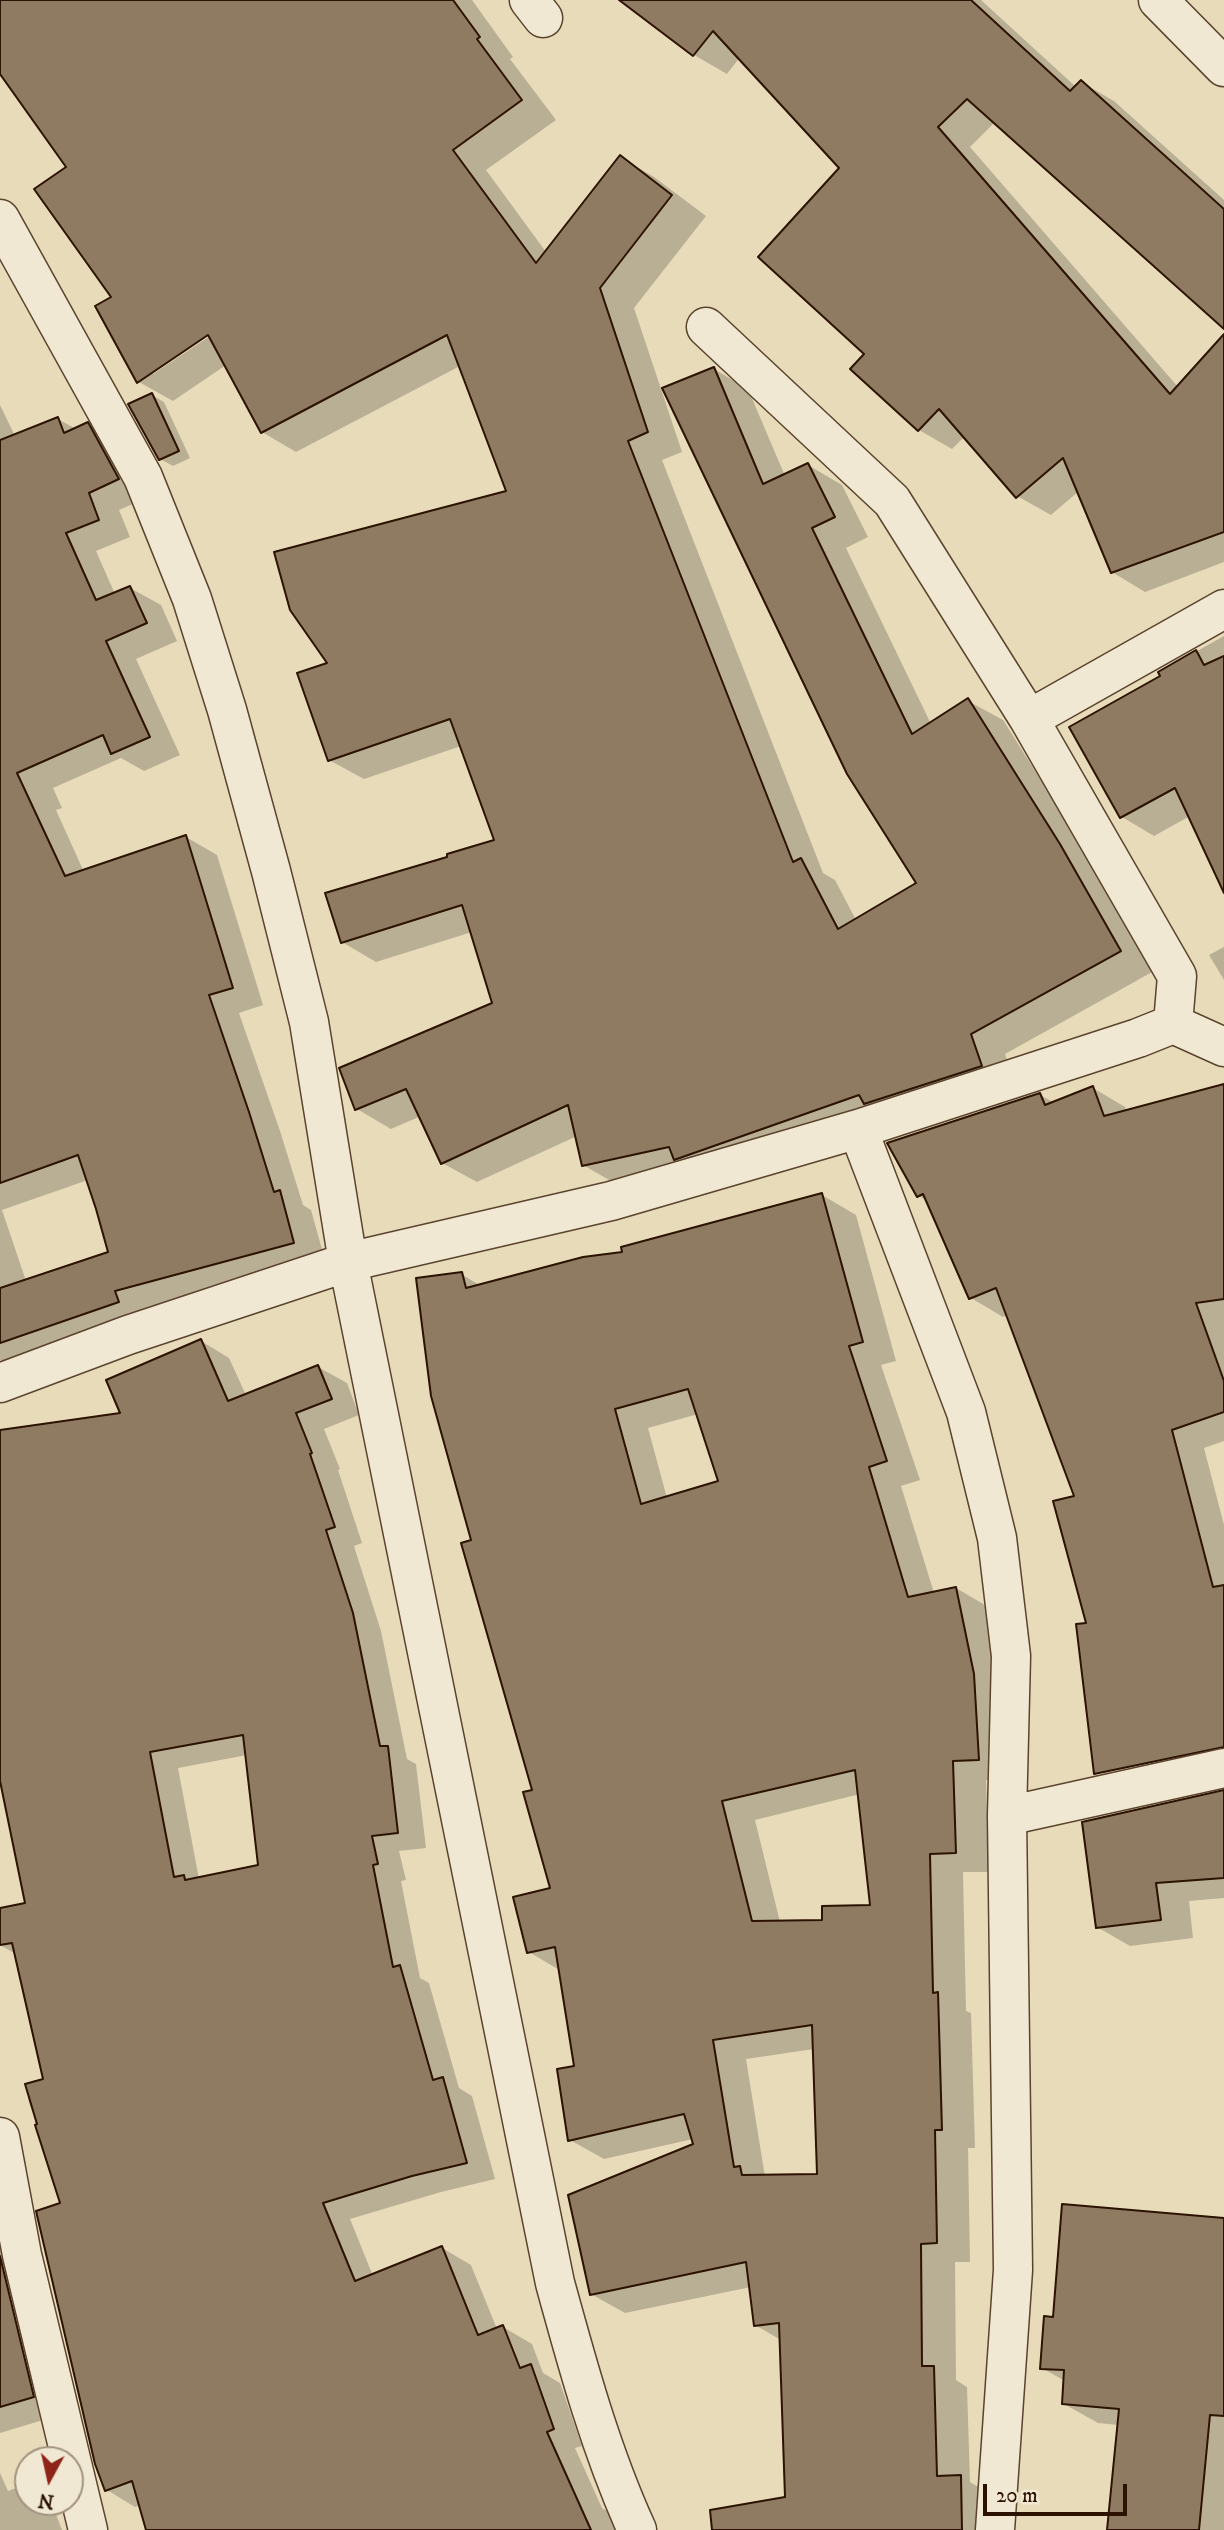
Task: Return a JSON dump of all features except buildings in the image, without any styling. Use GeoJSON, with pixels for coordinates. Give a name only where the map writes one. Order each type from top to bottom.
{"type":"FeatureCollection","features":[{"type":"Feature","properties":{"kind":"street"},"geometry":{"type":"LineString","coordinates":[[1158,0],[1224,67]]}},
{"type":"Feature","properties":{"kind":"street"},"geometry":{"type":"LineString","coordinates":[[0,219],[143,477],[192,599],[238,750],[309,1022],[348,1262],[555,2283],[617,2486],[638,2530]]}},
{"type":"Feature","properties":{"kind":"street"},"geometry":{"type":"LineString","coordinates":[[706,327],[892,501],[1029,719],[1177,976],[1173,1024]]}},
{"type":"Feature","properties":{"kind":"street"},"geometry":{"type":"LineString","coordinates":[[1029,719],[1224,609]]}},
{"type":"Feature","properties":{"kind":"street"},"geometry":{"type":"LineString","coordinates":[[0,1383],[128,1335],[348,1262],[611,1201],[858,1129],[1138,1038],[1173,1024],[1224,1047]]}},
{"type":"Feature","properties":{"kind":"street"},"geometry":{"type":"LineString","coordinates":[[858,1129],[966,1412],[997,1538],[1011,1656],[1007,1816],[1013,2270],[995,2530]]}},
{"type":"Feature","properties":{"kind":"street"},"geometry":{"type":"LineString","coordinates":[[1007,1816],[1224,1768]]}},
{"type":"Feature","properties":{"kind":"street"},"geometry":{"type":"LineString","coordinates":[[0,2137],[22,2255],[88,2530]]}}]}
